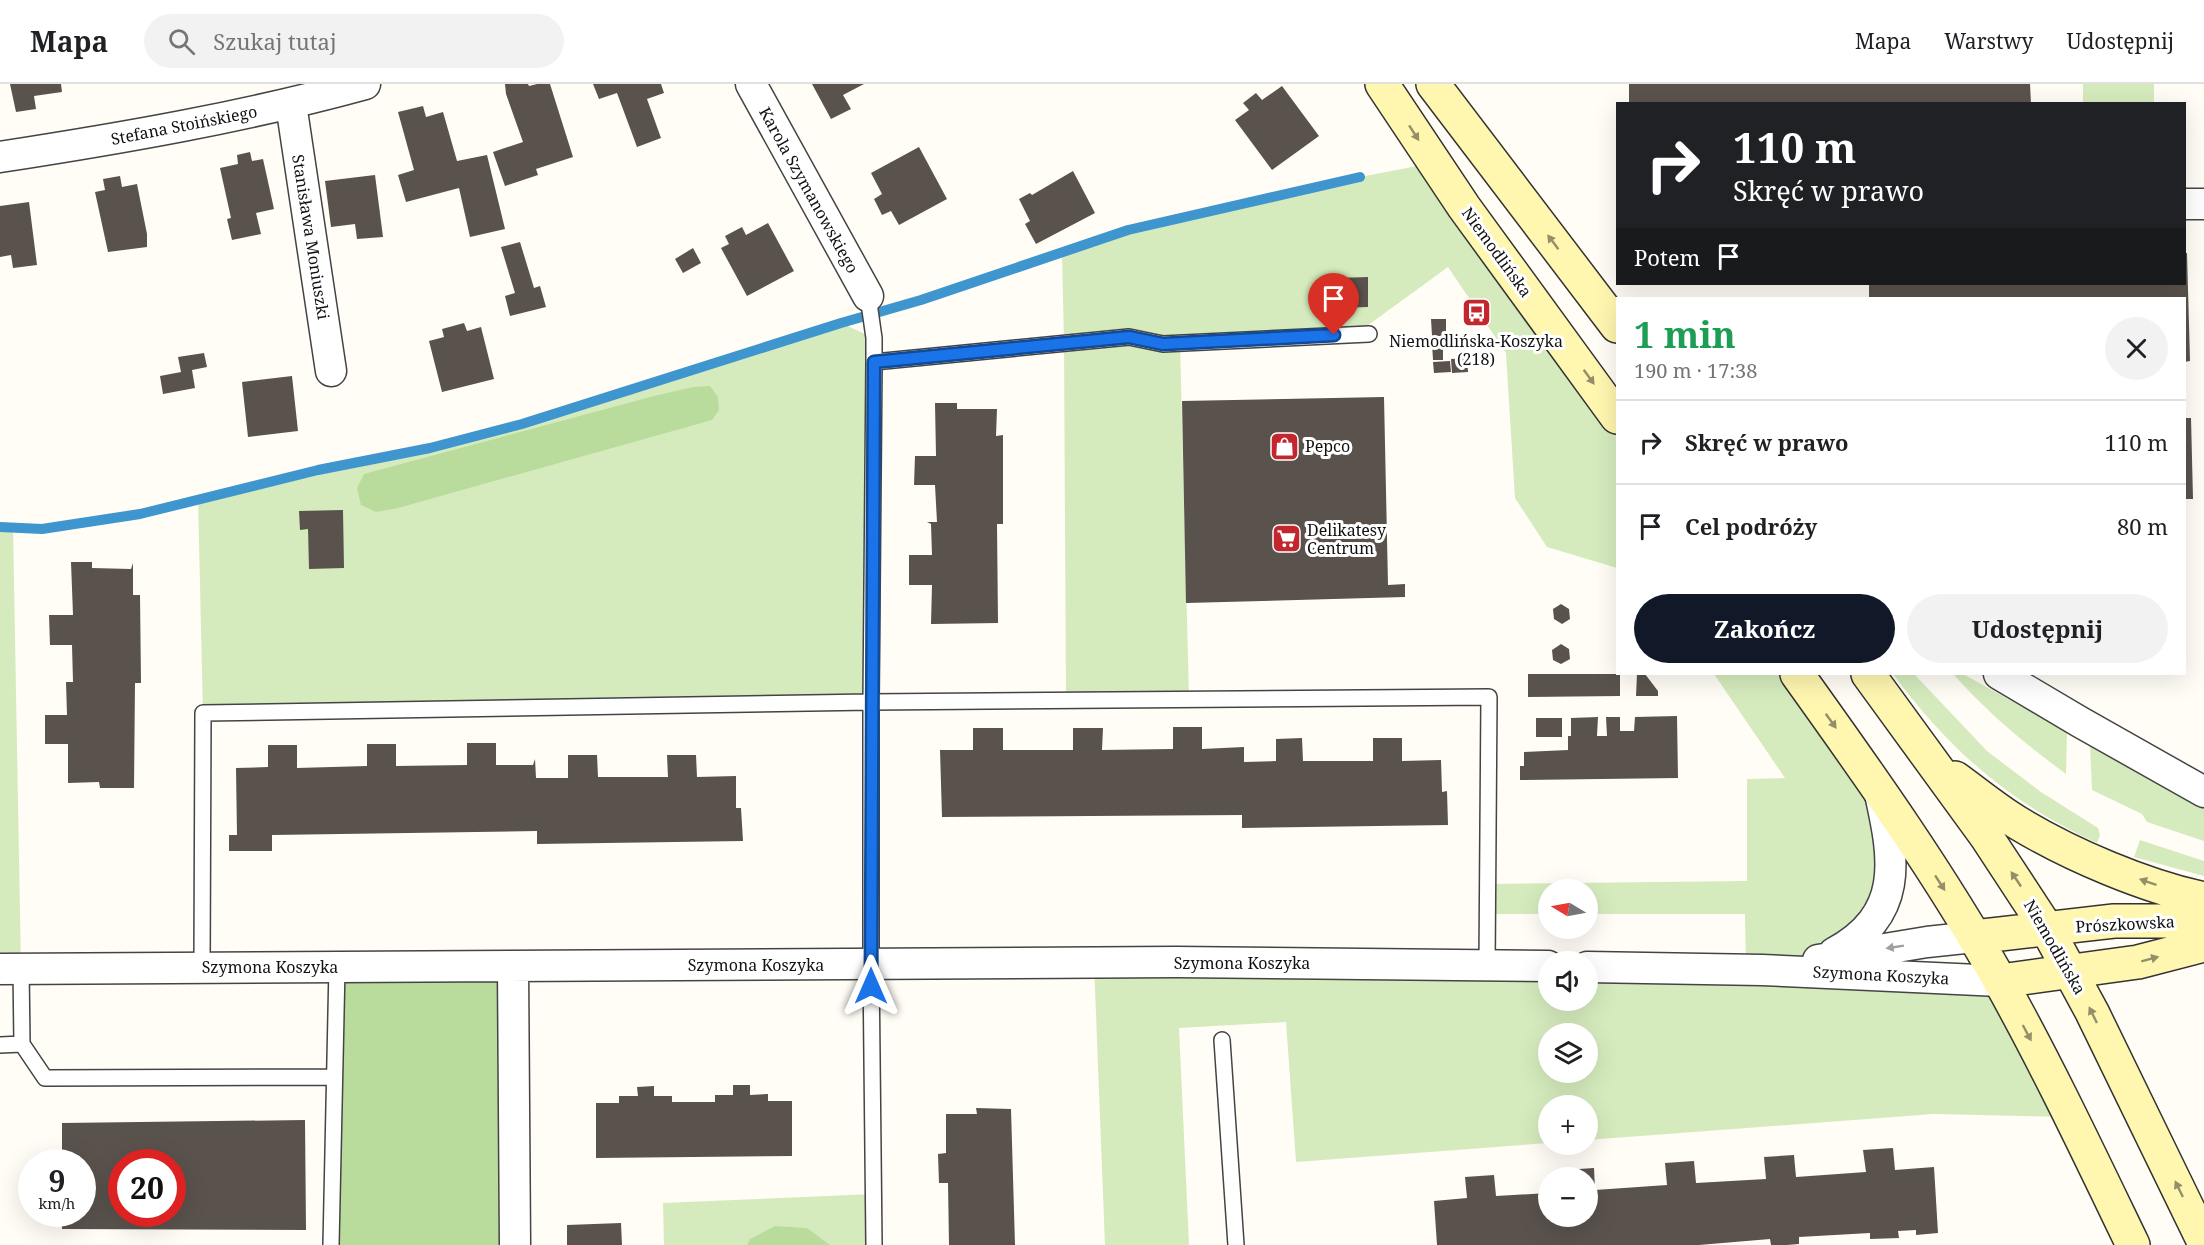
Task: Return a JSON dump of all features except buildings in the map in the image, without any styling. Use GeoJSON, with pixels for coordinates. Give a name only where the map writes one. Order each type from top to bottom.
{"type":"FeatureCollection","features":[{"type":"Feature","properties":{"kind":"main road","name":"Niemodlińska"},"geometry":{"type":"LineString","coordinates":[[1382,84],[1458,198],[1616,416]]}},
{"type":"Feature","properties":{"kind":"main road"},"geometry":{"type":"LineString","coordinates":[[1433,84],[1616,325]]}},
{"type":"Feature","properties":{"kind":"main road"},"geometry":{"type":"LineString","coordinates":[[1798,675],[1879,788],[2000,981],[2054,1083],[2133,1245]]}},
{"type":"Feature","properties":{"kind":"main road","name":"Niemodlińska"},"geometry":{"type":"LineString","coordinates":[[1869,675],[2018,883],[2047,929],[2072,973],[2204,1242]]}},
{"type":"Feature","properties":{"kind":"main road"},"geometry":{"type":"LineString","coordinates":[[1917,741],[1945,770],[2028,828],[2058,845],[2107,867],[2204,899]]}},
{"type":"Feature","properties":{"kind":"main road","name":"Prószkowska"},"geometry":{"type":"LineString","coordinates":[[1974,937],[2114,921],[2204,921]]}},
{"type":"Feature","properties":{"kind":"main road","name":"Prószkowska"},"geometry":{"type":"LineString","coordinates":[[2000,981],[2138,963],[2204,945]]}},
{"type":"Feature","properties":{"kind":"street","name":"Stefana Stoińskiego"},"geometry":{"type":"LineString","coordinates":[[0,157],[164,130],[291,104],[330,89],[365,84]]}},
{"type":"Feature","properties":{"kind":"street","name":"Karola Szymanowskiego"},"geometry":{"type":"LineString","coordinates":[[751,84],[868,296]]}},
{"type":"Feature","properties":{"kind":"street","name":"Stanisława Moniuszki"},"geometry":{"type":"LineString","coordinates":[[291,104],[332,371]]}},
{"type":"Feature","properties":{"kind":"street"},"geometry":{"type":"LineString","coordinates":[[2186,204],[2204,204]]}},
{"type":"Feature","properties":{"kind":"street"},"geometry":{"type":"LineString","coordinates":[[2001,675],[2204,792]]}},
{"type":"Feature","properties":{"kind":"street"},"geometry":{"type":"LineString","coordinates":[[1821,959],[1850,944],[1867,930],[1878,916],[1887,892],[1891,868],[1890,838],[1879,788]]}},
{"type":"Feature","properties":{"kind":"street","name":"Szymona Koszyka"},"geometry":{"type":"LineString","coordinates":[[1762,970],[1927,942],[1974,937]]}},
{"type":"Feature","properties":{"kind":"street","name":"Szymona Koszyka"},"geometry":{"type":"LineString","coordinates":[[10,969],[202,966],[337,968],[1282,962],[1538,966]]}},
{"type":"Feature","properties":{"kind":"street"},"geometry":{"type":"LineString","coordinates":[[513,967],[515,1245]]}},
{"type":"Feature","properties":{"kind":"street","name":"Szymona Koszyka"},"geometry":{"type":"LineString","coordinates":[[1598,967],[1762,970],[2000,981]]}},
{"type":"Feature","properties":{"kind":"lane"},"geometry":{"type":"LineString","coordinates":[[868,296],[874,338],[871,702],[874,1245]]}},
{"type":"Feature","properties":{"kind":"lane"},"geometry":{"type":"LineString","coordinates":[[874,362],[1129,337],[1163,344],[1369,334]]}},
{"type":"Feature","properties":{"kind":"lane"},"geometry":{"type":"LineString","coordinates":[[202,966],[202,713],[871,702],[1489,697],[1486,965]]}},
{"type":"Feature","properties":{"kind":"lane"},"geometry":{"type":"LineString","coordinates":[[331,1245],[337,968]]}},
{"type":"Feature","properties":{"kind":"lane"},"geometry":{"type":"LineString","coordinates":[[10,969],[22,1044],[45,1078],[334,1077]]}},
{"type":"Feature","properties":{"kind":"lane"},"geometry":{"type":"LineString","coordinates":[[1222,1040],[1236,1245]]}},
{"type":"Feature","properties":{"kind":"lane"},"geometry":{"type":"LineString","coordinates":[[0,1044],[22,1044]]}},
{"type":"Feature","properties":{"kind":"green space"},"geometry":{"type":"Polygon","coordinates":[[[2083,84],[2154,84],[2154,102],[2083,102],[2083,84]]]}},
{"type":"Feature","properties":{"kind":"green space"},"geometry":{"type":"Polygon","coordinates":[[[1433,163],[1616,416],[1616,568],[1547,547],[1515,498],[1506,353],[1448,267],[1356,334],[1180,343],[1189,699],[1066,700],[1062,253],[1128,230],[1360,177],[1433,163]]]}},
{"type":"Feature","properties":{"kind":"green space"},"geometry":{"type":"Polygon","coordinates":[[[841,323],[874,338],[871,702],[203,713],[198,499],[318,470],[430,448],[522,424],[841,323]]]}},
{"type":"Feature","properties":{"kind":"green space"},"geometry":{"type":"Polygon","coordinates":[[[710,386],[718,397],[719,410],[712,420],[398,508],[376,512],[361,505],[357,488],[364,474],[654,396],[693,387],[710,386]]]}},
{"type":"Feature","properties":{"kind":"green space"},"geometry":{"type":"Polygon","coordinates":[[[0,527],[13,527],[21,968],[0,969],[0,527]]]}},
{"type":"Feature","properties":{"kind":"green space"},"geometry":{"type":"Polygon","coordinates":[[[1715,675],[1798,675],[1879,788],[1887,892],[1821,959],[2000,981],[2070,1117],[1933,1114],[1598,1139],[1598,1095],[1538,1095],[1538,1144],[1296,1162],[1286,1022],[1179,1028],[1189,1245],[1105,1245],[1094,963],[1538,966],[1538,1011],[1598,1011],[1598,967],[1746,969],[1745,914],[1598,914],[1598,883],[1747,881],[1747,779],[1785,778],[1715,675]]]}},
{"type":"Feature","properties":{"kind":"green space"},"geometry":{"type":"Polygon","coordinates":[[[1894,675],[1915,675],[1987,751],[2041,792],[2098,828],[2100,835],[2097,843],[2065,827],[2009,792],[1960,751],[1894,675]]]}},
{"type":"Feature","properties":{"kind":"green space"},"geometry":{"type":"Polygon","coordinates":[[[1954,675],[1965,675],[2067,732],[2066,774],[2007,727],[1954,675]]]}},
{"type":"Feature","properties":{"kind":"green space"},"geometry":{"type":"Polygon","coordinates":[[[2090,745],[2204,807],[2204,841],[2147,822],[2142,814],[2092,790],[2090,745]]]}},
{"type":"Feature","properties":{"kind":"green space"},"geometry":{"type":"Polygon","coordinates":[[[2140,840],[2204,861],[2204,876],[2134,857],[2140,840]]]}},
{"type":"Feature","properties":{"kind":"green space"},"geometry":{"type":"Polygon","coordinates":[[[1538,883],[1538,914],[1487,914],[1487,884],[1538,883]]]}},
{"type":"Feature","properties":{"kind":"green space"},"geometry":{"type":"Polygon","coordinates":[[[337,967],[513,967],[515,1245],[331,1245],[337,967]]]}},
{"type":"Feature","properties":{"kind":"green space"},"geometry":{"type":"Polygon","coordinates":[[[874,1194],[874,1245],[664,1245],[663,1203],[874,1194]]]}},
{"type":"Feature","properties":{"kind":"green space"},"geometry":{"type":"Polygon","coordinates":[[[775,1226],[807,1228],[830,1245],[747,1245],[750,1239],[775,1226]]]}},
{"type":"Feature","properties":{"kind":"waterway"},"geometry":{"type":"LineString","coordinates":[[0,527],[42,529],[140,514],[318,470],[430,448],[522,424],[921,300],[1128,230],[1360,177]]}},
{"type":"Feature","properties":{"kind":"place","name":"Niemodlińska-Koszyka (218)"},"geometry":{"type":"Point","coordinates":[1476,313]}},
{"type":"Feature","properties":{"kind":"place","name":"Pepco"},"geometry":{"type":"Point","coordinates":[1284,446]}},
{"type":"Feature","properties":{"kind":"place","name":"Delikatesy Centrum"},"geometry":{"type":"Point","coordinates":[1286,539]}},
{"type":"Feature","properties":{"kind":"route"},"geometry":{"type":"LineString","coordinates":[[871,986],[874,362],[1129,337],[1163,344],[1334,335]]}}]}
